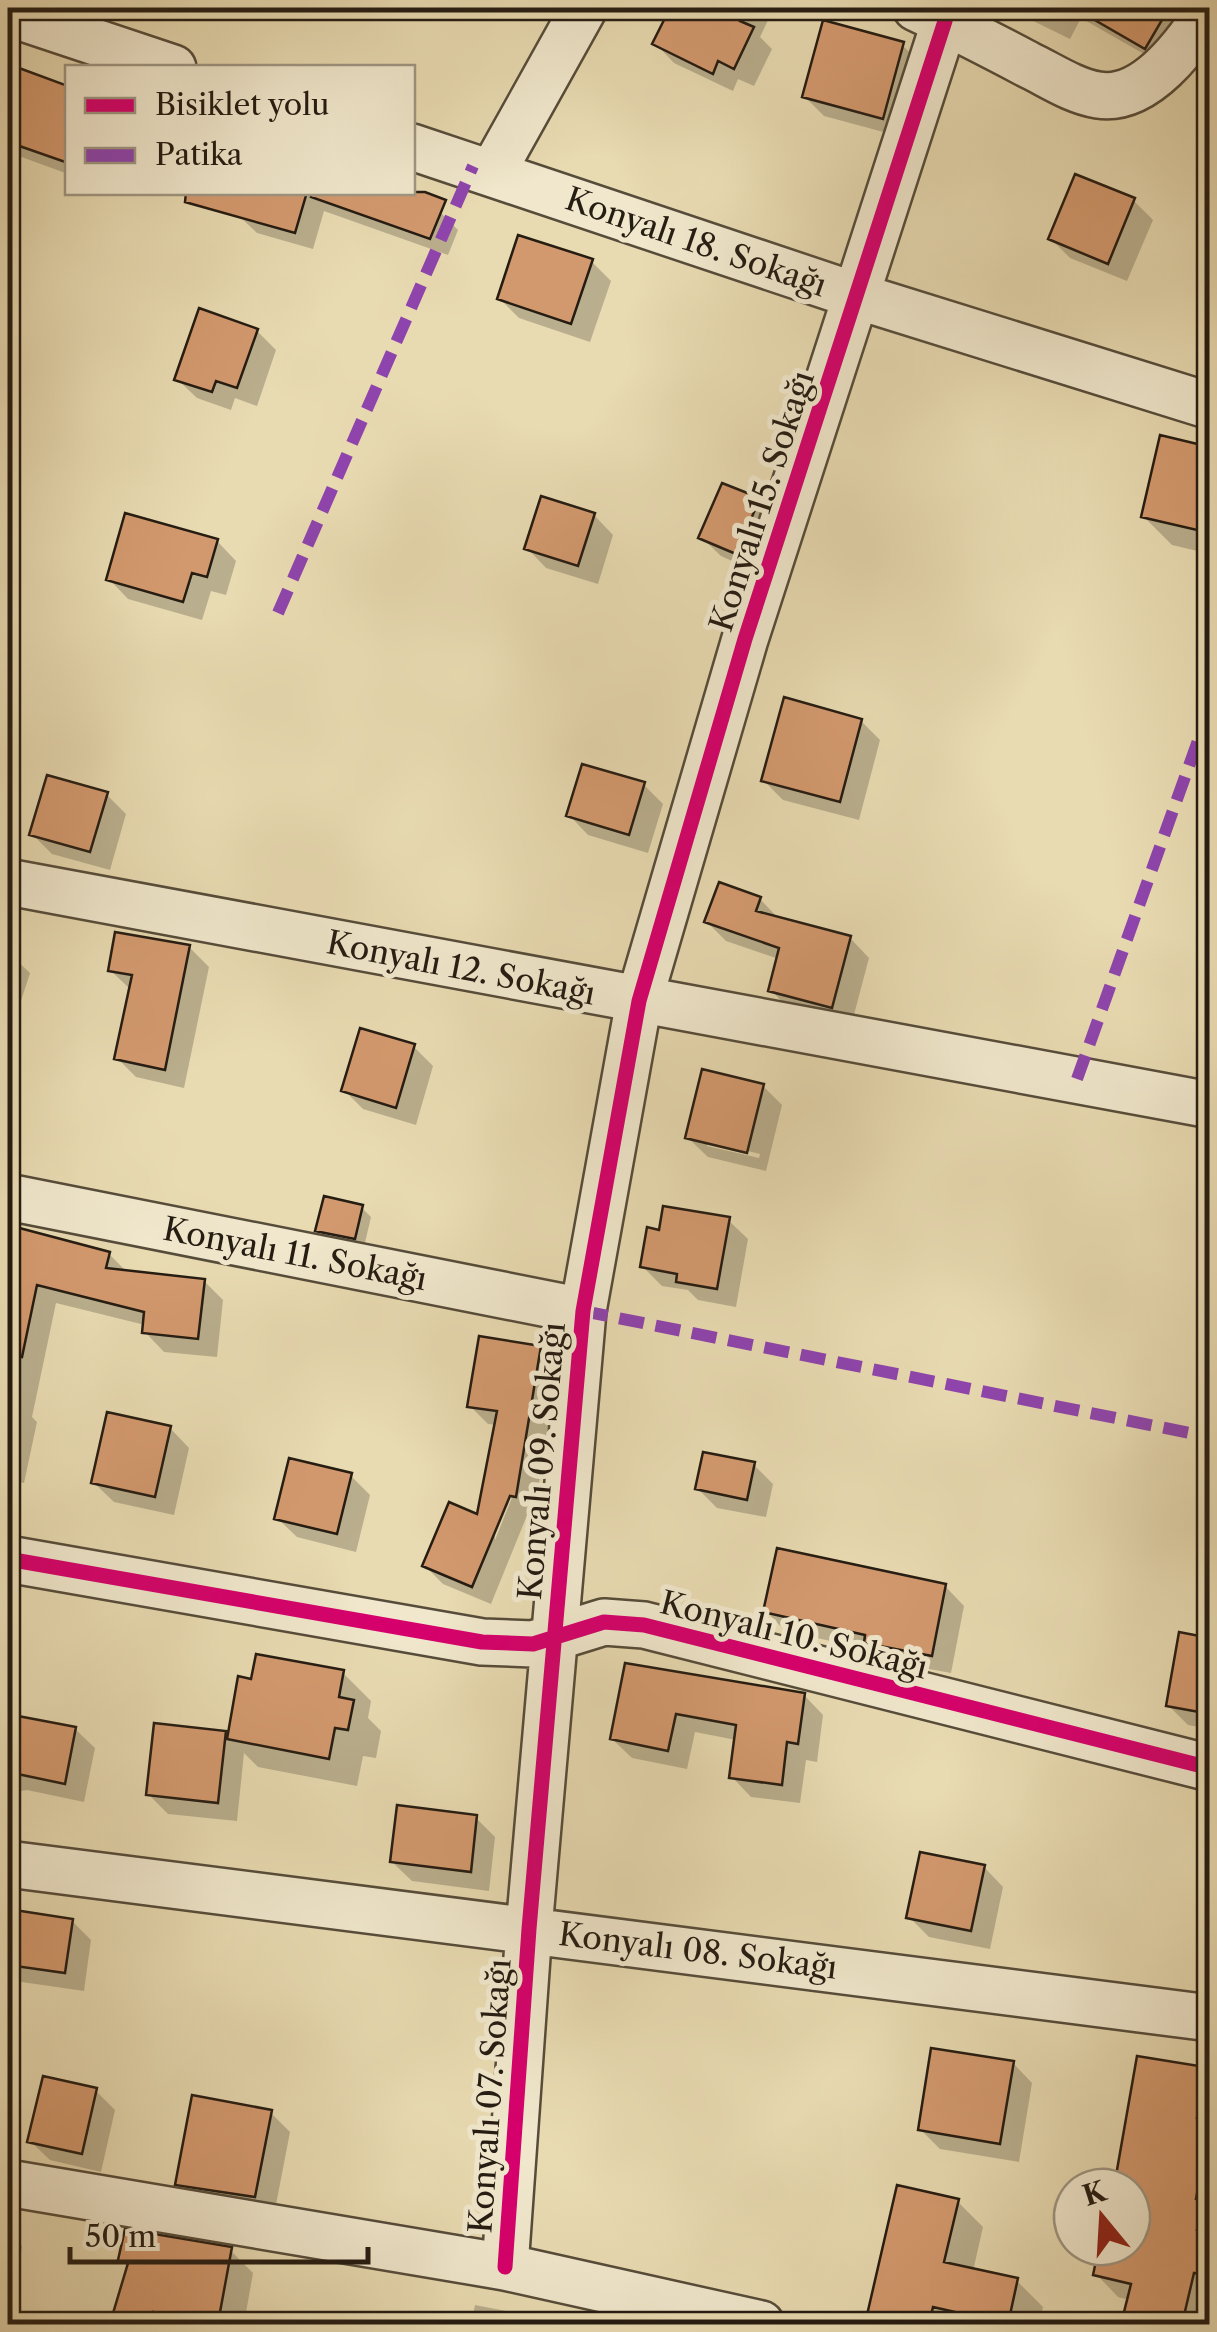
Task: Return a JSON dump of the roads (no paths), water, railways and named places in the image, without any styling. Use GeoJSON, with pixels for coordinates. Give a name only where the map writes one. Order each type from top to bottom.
{"type":"FeatureCollection","features":[{"type":"Feature","properties":{"kind":"street"},"geometry":{"type":"LineString","coordinates":[[492,172],[584,8]]}},
{"type":"Feature","properties":{"kind":"street"},"geometry":{"type":"LineString","coordinates":[[930,14],[1071,86],[1101,96],[1127,92],[1152,77],[1180,51],[1210,9]]}},
{"type":"Feature","properties":{"kind":"street"},"geometry":{"type":"LineString","coordinates":[[8,13],[164,65]]}},
{"type":"Feature","properties":{"kind":"street","name":"Konyalı 15. Sokağı"},"geometry":{"type":"LineString","coordinates":[[639,1002],[745,639],[858,296],[930,14]]}},
{"type":"Feature","properties":{"kind":"street","name":"Konyalı 18. Sokağı"},"geometry":{"type":"LineString","coordinates":[[415,147],[858,296],[1210,406]]}},
{"type":"Feature","properties":{"kind":"street","name":"Konyalı 12. Sokağı"},"geometry":{"type":"LineString","coordinates":[[8,882],[1210,1105]]}},
{"type":"Feature","properties":{"kind":"street","name":"Konyalı 09. Sokağı"},"geometry":{"type":"LineString","coordinates":[[529,1929],[582,1310],[639,1002]]}},
{"type":"Feature","properties":{"kind":"street","name":"Konyalı 11. Sokağı"},"geometry":{"type":"LineString","coordinates":[[8,1196],[582,1310]]}},
{"type":"Feature","properties":{"kind":"street","name":"Konyalı 10. Sokağı"},"geometry":{"type":"LineString","coordinates":[[8,1559],[482,1642],[533,1644],[604,1622],[644,1625],[1210,1768]]}},
{"type":"Feature","properties":{"kind":"street","name":"Konyalı 08. Sokağı"},"geometry":{"type":"LineString","coordinates":[[8,1864],[1210,2018]]}},
{"type":"Feature","properties":{"kind":"street","name":"Konyalı 07. Sokağı"},"geometry":{"type":"LineString","coordinates":[[505,2267],[529,1929]]}},
{"type":"Feature","properties":{"kind":"street"},"geometry":{"type":"LineString","coordinates":[[8,2182],[505,2267],[761,2324]]}}]}
